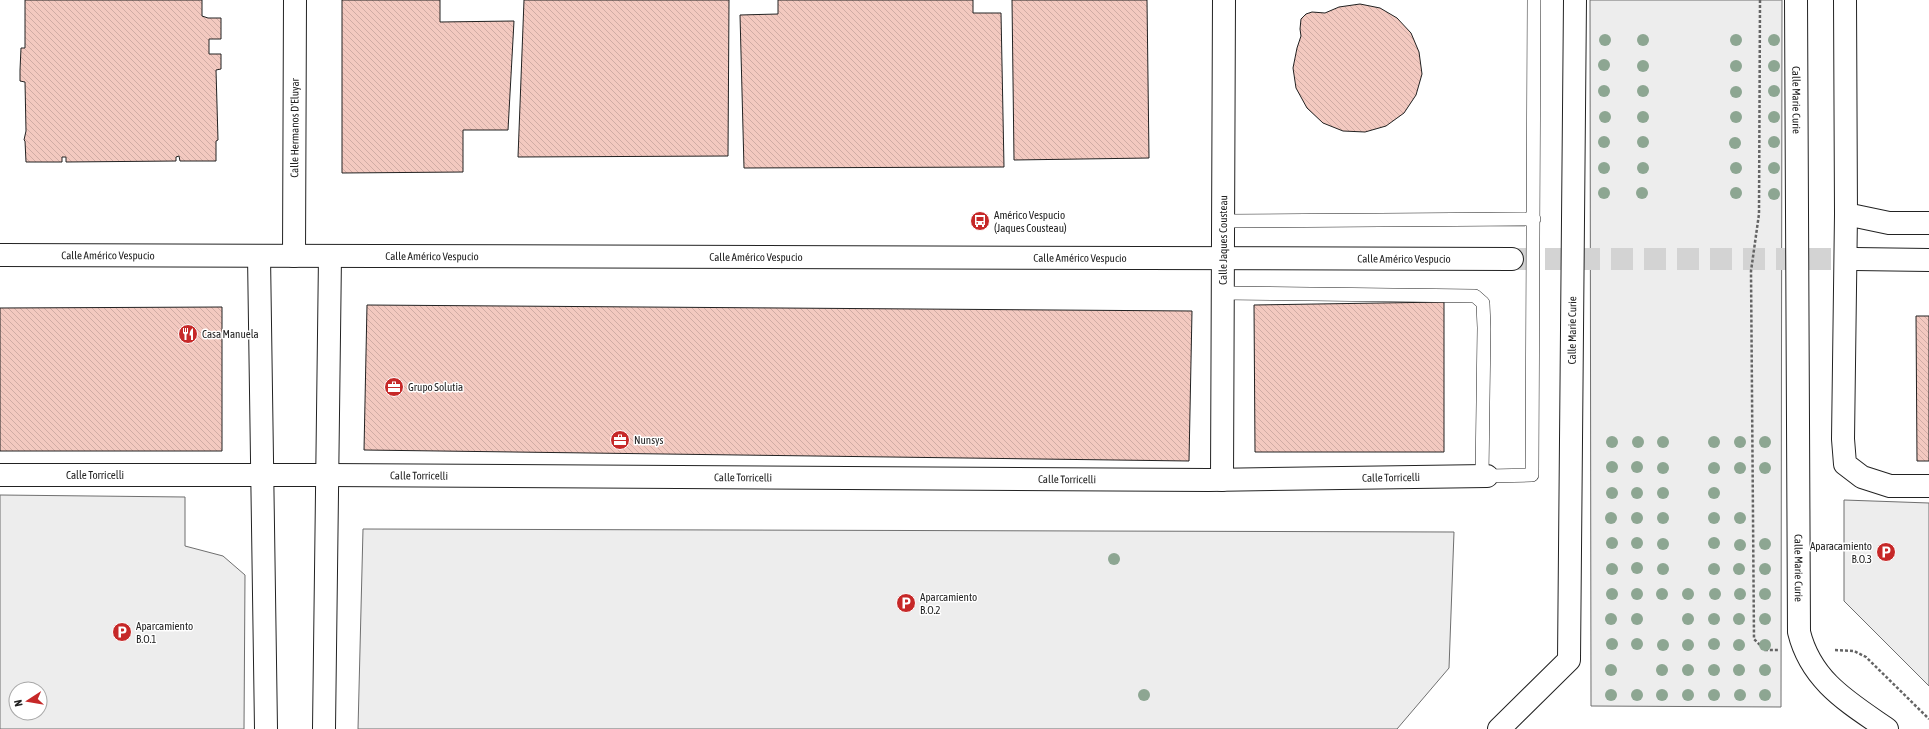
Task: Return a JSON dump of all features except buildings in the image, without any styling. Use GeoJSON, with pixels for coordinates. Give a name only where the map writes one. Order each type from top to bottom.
{"type":"FeatureCollection","features":[{"type":"Feature","properties":{"kind":"street","name":"Calle Hermanos D'Eluyar"},"geometry":{"type":"LineString","coordinates":[[294,256],[296,0]]}},
{"type":"Feature","properties":{"kind":"street","name":"Calle Jaques Cousteau"},"geometry":{"type":"LineString","coordinates":[[1222,480],[1224,293],[1224,0]]}},
{"type":"Feature","properties":{"kind":"street","name":"Calle Marie Curie"},"geometry":{"type":"LineString","coordinates":[[1499,729],[1569,660],[1575,0]]}},
{"type":"Feature","properties":{"kind":"street","name":"Calle Marie Curie"},"geometry":{"type":"LineString","coordinates":[[1796,0],[1799,632],[1803,650],[1820,677],[1849,702],[1887,729]]}},
{"type":"Feature","properties":{"kind":"street"},"geometry":{"type":"LineString","coordinates":[[1845,0],[1846,214],[1843,439],[1845,464],[1862,477],[1890,486],[1929,486]]}},
{"type":"Feature","properties":{"kind":"street"},"geometry":{"type":"LineString","coordinates":[[1846,214],[1889,223],[1929,223]]}},
{"type":"Feature","properties":{"kind":"street","name":"Calle Américo Vespucio"},"geometry":{"type":"LineString","coordinates":[[0,255],[1512,259]]}},
{"type":"Feature","properties":{"kind":"street"},"geometry":{"type":"LineString","coordinates":[[259,256],[266,729]]}},
{"type":"Feature","properties":{"kind":"street"},"geometry":{"type":"LineString","coordinates":[[324,729],[330,256]]}},
{"type":"Feature","properties":{"kind":"street"},"geometry":{"type":"LineString","coordinates":[[1855,259],[1929,260]]}},
{"type":"Feature","properties":{"kind":"street","name":"Calle Torricelli"},"geometry":{"type":"LineString","coordinates":[[0,476],[327,475],[1222,480],[1485,476]]}},
{"type":"Feature","properties":{"kind":"lane"},"geometry":{"type":"LineString","coordinates":[[1224,293],[1475,296],[1483,303],[1485,476],[1532,476],[1534,0]]}},
{"type":"Feature","properties":{"kind":"lane"},"geometry":{"type":"LineString","coordinates":[[1224,221],[1534,219]]}},
{"type":"Feature","properties":{"kind":"path"},"geometry":{"type":"LineString","coordinates":[[1760,0],[1759,214],[1751,271],[1754,639],[1765,650],[1781,650]]}},
{"type":"Feature","properties":{"kind":"path"},"geometry":{"type":"LineString","coordinates":[[1834,650],[1854,651],[1866,657],[1929,719]]}},
{"type":"Feature","properties":{"kind":"shaded area"},"geometry":{"type":"Polygon","coordinates":[[[1590,0],[1782,0],[1781,707],[1591,706],[1590,0]]]}},
{"type":"Feature","properties":{"kind":"shaded area","name":"Aparcamiento B.O.1"},"geometry":{"type":"Polygon","coordinates":[[[0,495],[185,497],[185,546],[223,556],[245,575],[244,729],[0,729],[0,495]]]}},
{"type":"Feature","properties":{"kind":"shaded area","name":"Aparacamiento B.O.3"},"geometry":{"type":"Polygon","coordinates":[[[1844,500],[1929,503],[1929,686],[1844,601],[1844,500]]]}},
{"type":"Feature","properties":{"kind":"shaded area","name":"Aparcamiento B.O.2"},"geometry":{"type":"Polygon","coordinates":[[[363,529],[1454,532],[1449,668],[1397,729],[358,729],[363,529]]]}},
{"type":"Feature","properties":{"kind":"tunnel"},"geometry":{"type":"LineString","coordinates":[[1512,259],[1855,259]]}},
{"type":"Feature","properties":{"kind":"place","name":"Américo Vespucio (Jaques Cousteau)"},"geometry":{"type":"Point","coordinates":[980,221]}},
{"type":"Feature","properties":{"kind":"place","name":"Casa Manuela"},"geometry":{"type":"Point","coordinates":[188,334]}},
{"type":"Feature","properties":{"kind":"place","name":"Grupo Solutia"},"geometry":{"type":"Point","coordinates":[394,387]}},
{"type":"Feature","properties":{"kind":"place","name":"Nunsys"},"geometry":{"type":"Point","coordinates":[620,440]}},
{"type":"Feature","properties":{"kind":"place","name":"Aparacamiento B.O.3"},"geometry":{"type":"Point","coordinates":[1886,552]}},
{"type":"Feature","properties":{"kind":"place","name":"Aparcamiento B.O.2"},"geometry":{"type":"Point","coordinates":[906,603]}},
{"type":"Feature","properties":{"kind":"place","name":"Aparcamiento B.O.1"},"geometry":{"type":"Point","coordinates":[122,632]}}]}
